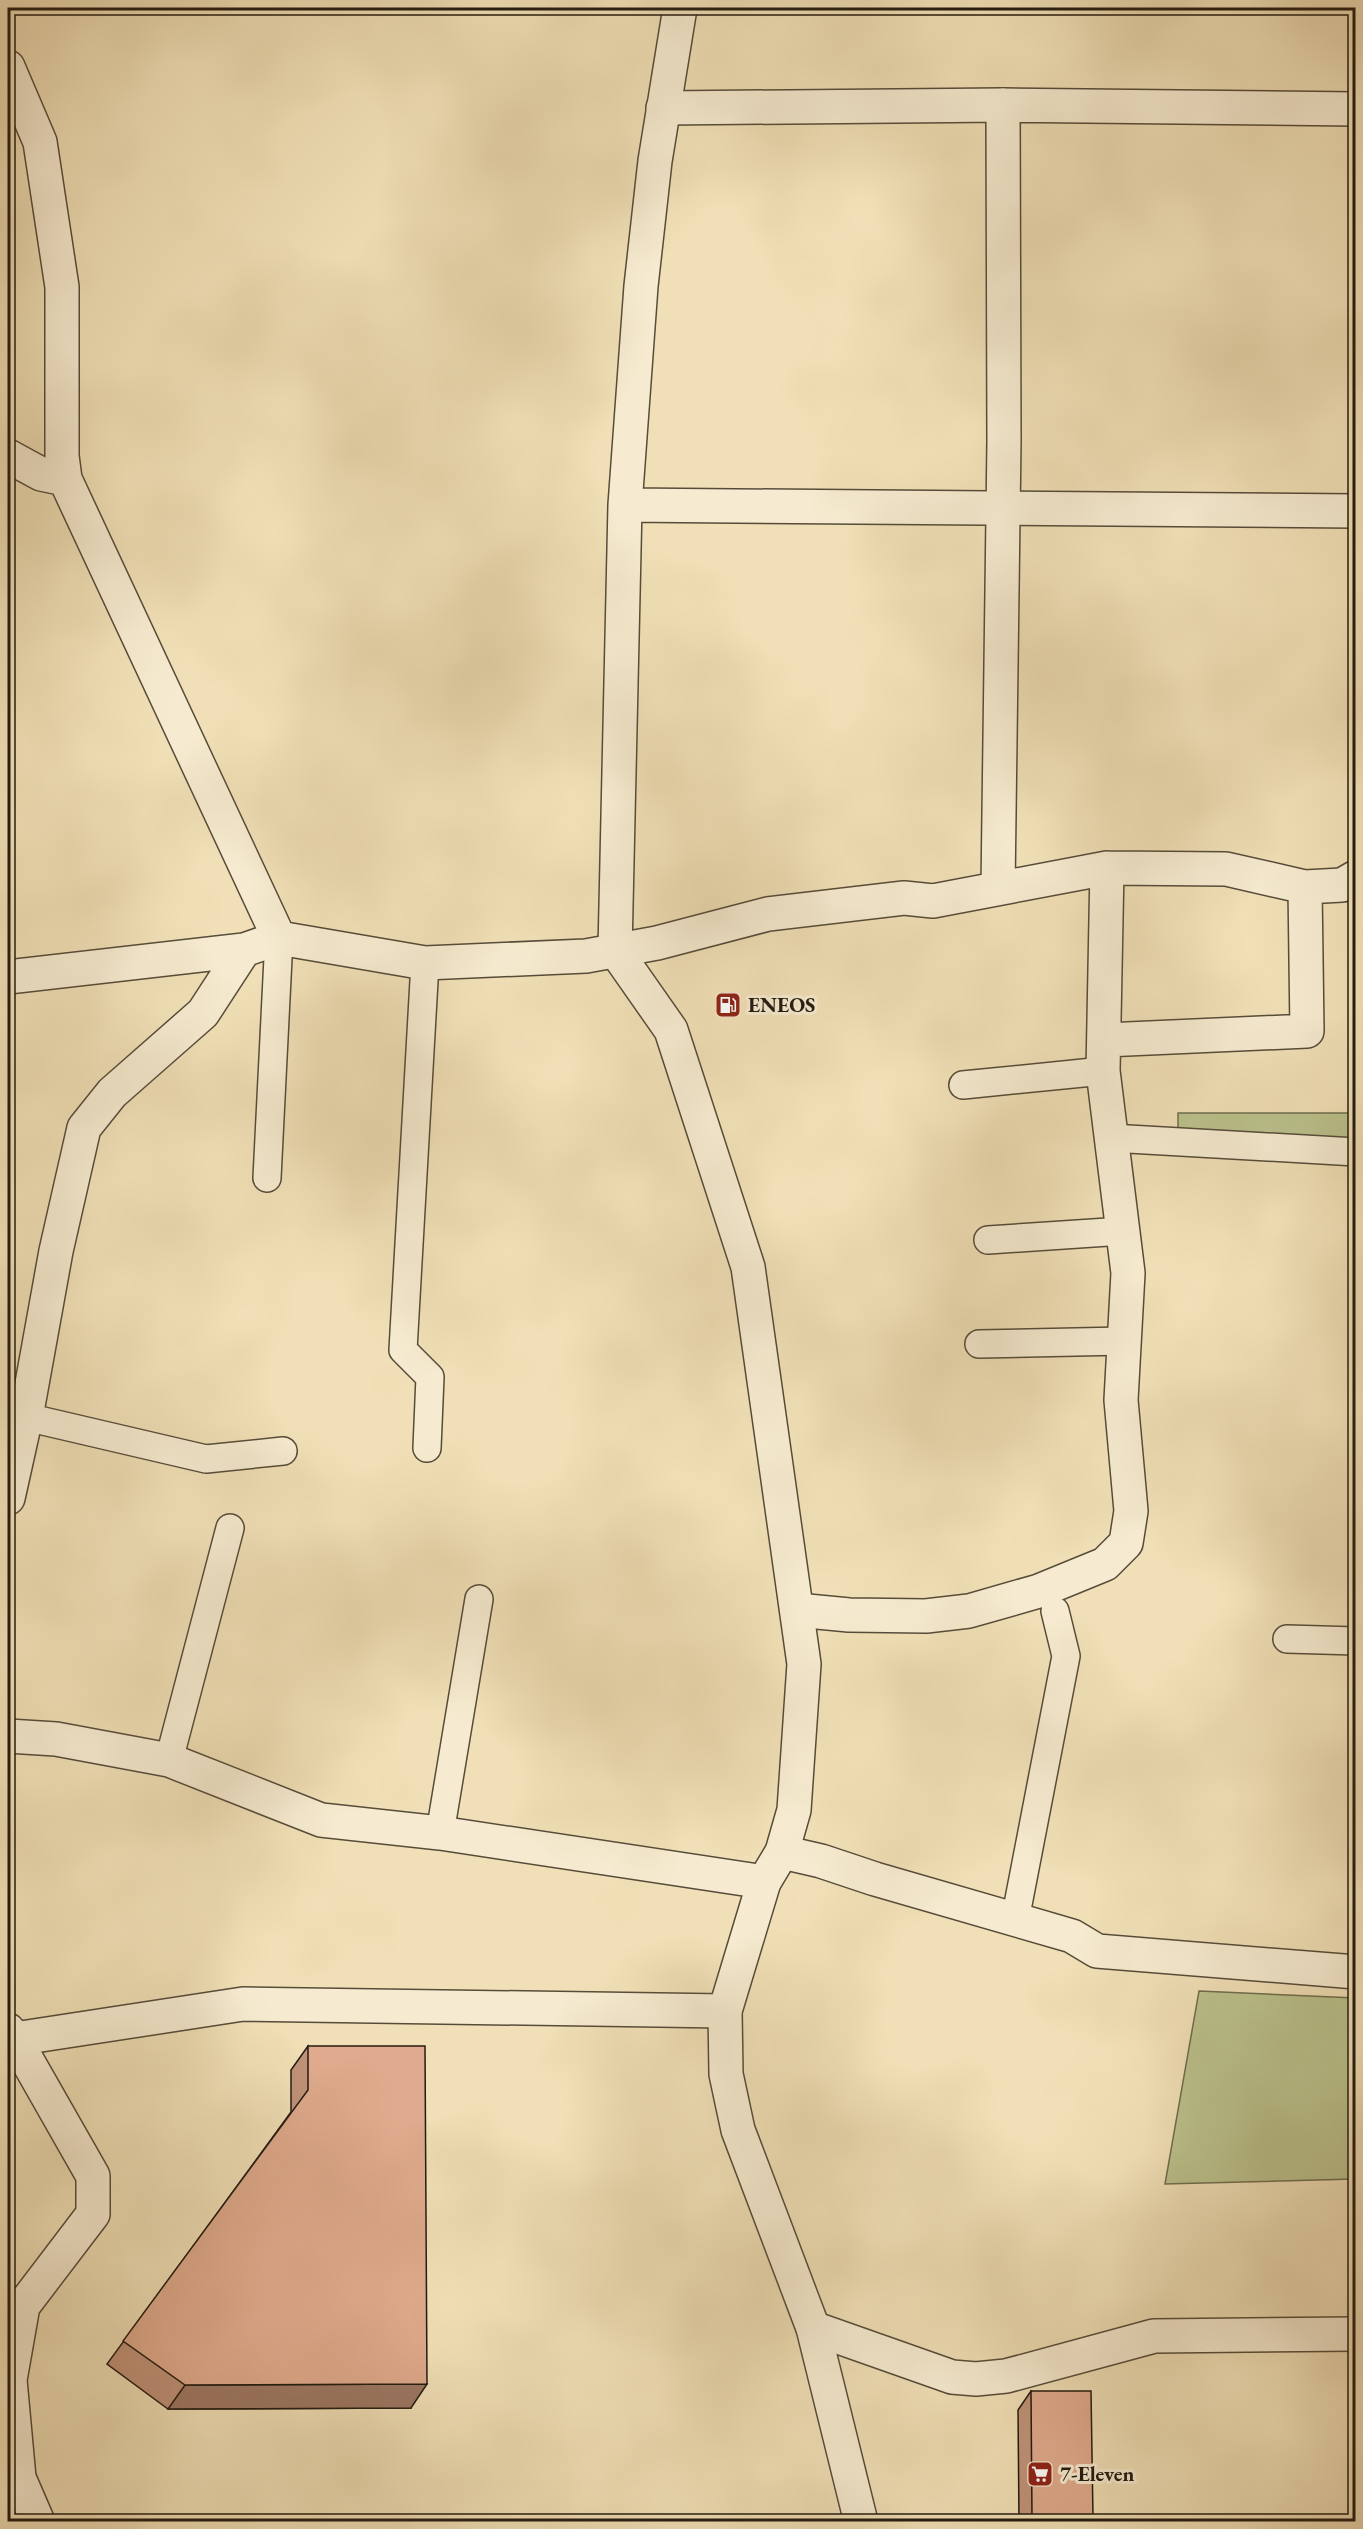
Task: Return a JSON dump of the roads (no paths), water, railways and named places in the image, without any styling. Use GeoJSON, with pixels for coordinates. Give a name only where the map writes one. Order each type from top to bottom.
{"type":"FeatureCollection","features":[{"type":"Feature","properties":{"kind":"street"},"geometry":{"type":"LineString","coordinates":[[680,8],[663,108],[641,286],[625,505],[615,950],[671,1030],[748,1267],[804,1664],[794,1810],[782,1852],[764,1882],[725,2011],[726,2074],[738,2130],[813,2328],[861,2522]]}},
{"type":"Feature","properties":{"kind":"street"},"geometry":{"type":"LineString","coordinates":[[8,67],[40,142],[62,287],[62,456],[65,479],[279,938]]}},
{"type":"Feature","properties":{"kind":"street"},"geometry":{"type":"LineString","coordinates":[[663,108],[1003,105],[1356,109]]}},
{"type":"Feature","properties":{"kind":"street"},"geometry":{"type":"LineString","coordinates":[[998,888],[1003,105]]}},
{"type":"Feature","properties":{"kind":"street"},"geometry":{"type":"LineString","coordinates":[[8,456],[41,474],[65,479]]}},
{"type":"Feature","properties":{"kind":"street"},"geometry":{"type":"LineString","coordinates":[[625,505],[1356,512]]}},
{"type":"Feature","properties":{"kind":"street"},"geometry":{"type":"LineString","coordinates":[[797,1610],[838,1615],[926,1616],[969,1611],[1039,1591],[1105,1564],[1126,1543],[1131,1511],[1121,1400],[1128,1273],[1111,1138],[1104,1056],[1107,868]]}},
{"type":"Feature","properties":{"kind":"street"},"geometry":{"type":"LineString","coordinates":[[8,977],[244,950],[279,938],[425,963],[586,956],[657,943],[768,914],[904,898],[933,901],[1107,868],[1226,869],[1305,887],[1342,885],[1356,877]]}},
{"type":"Feature","properties":{"kind":"street"},"geometry":{"type":"LineString","coordinates":[[1104,1056],[1306,1031],[1305,887]]}},
{"type":"Feature","properties":{"kind":"street"},"geometry":{"type":"LineString","coordinates":[[8,1498],[26,1417],[56,1251],[84,1128],[112,1093],[202,1013],[244,950]]}},
{"type":"Feature","properties":{"kind":"street"},"geometry":{"type":"LineString","coordinates":[[8,1736],[56,1738],[169,1760],[321,1820],[440,1833],[764,1882]]}},
{"type":"Feature","properties":{"kind":"street"},"geometry":{"type":"LineString","coordinates":[[782,1852],[821,1861],[874,1879],[1072,1936],[1097,1951],[1356,1972]]}},
{"type":"Feature","properties":{"kind":"street"},"geometry":{"type":"LineString","coordinates":[[38,2522],[19,2478],[11,2429],[10,2380],[23,2306],[93,2214],[93,2176],[10,2036],[243,2004],[725,2011]]}},
{"type":"Feature","properties":{"kind":"street"},"geometry":{"type":"LineString","coordinates":[[813,2328],[952,2377],[976,2379],[1006,2376],[1154,2336],[1356,2334]]}},
{"type":"Feature","properties":{"kind":"lane"},"geometry":{"type":"LineString","coordinates":[[267,1178],[279,938]]}},
{"type":"Feature","properties":{"kind":"lane"},"geometry":{"type":"LineString","coordinates":[[425,963],[404,1350],[430,1377],[427,1448]]}},
{"type":"Feature","properties":{"kind":"lane"},"geometry":{"type":"LineString","coordinates":[[963,1084],[1104,1056]]}},
{"type":"Feature","properties":{"kind":"lane"},"geometry":{"type":"LineString","coordinates":[[1111,1138],[1356,1152]]}},
{"type":"Feature","properties":{"kind":"lane"},"geometry":{"type":"LineString","coordinates":[[988,1240],[1123,1231]]}},
{"type":"Feature","properties":{"kind":"lane"},"geometry":{"type":"LineString","coordinates":[[979,1344],[1124,1341]]}},
{"type":"Feature","properties":{"kind":"lane"},"geometry":{"type":"LineString","coordinates":[[26,1417],[206,1459],[283,1451]]}},
{"type":"Feature","properties":{"kind":"lane"},"geometry":{"type":"LineString","coordinates":[[169,1760],[230,1528]]}},
{"type":"Feature","properties":{"kind":"lane"},"geometry":{"type":"LineString","coordinates":[[440,1833],[479,1599]]}},
{"type":"Feature","properties":{"kind":"lane"},"geometry":{"type":"LineString","coordinates":[[1014,1920],[1066,1656],[1055,1611]]}},
{"type":"Feature","properties":{"kind":"lane"},"geometry":{"type":"LineString","coordinates":[[1287,1639],[1356,1641]]}},
{"type":"Feature","properties":{"kind":"place","name":"ENEOS"},"geometry":{"type":"Point","coordinates":[728,1005]}},
{"type":"Feature","properties":{"kind":"place","name":"7-Eleven"},"geometry":{"type":"Point","coordinates":[1040,2474]}}]}
